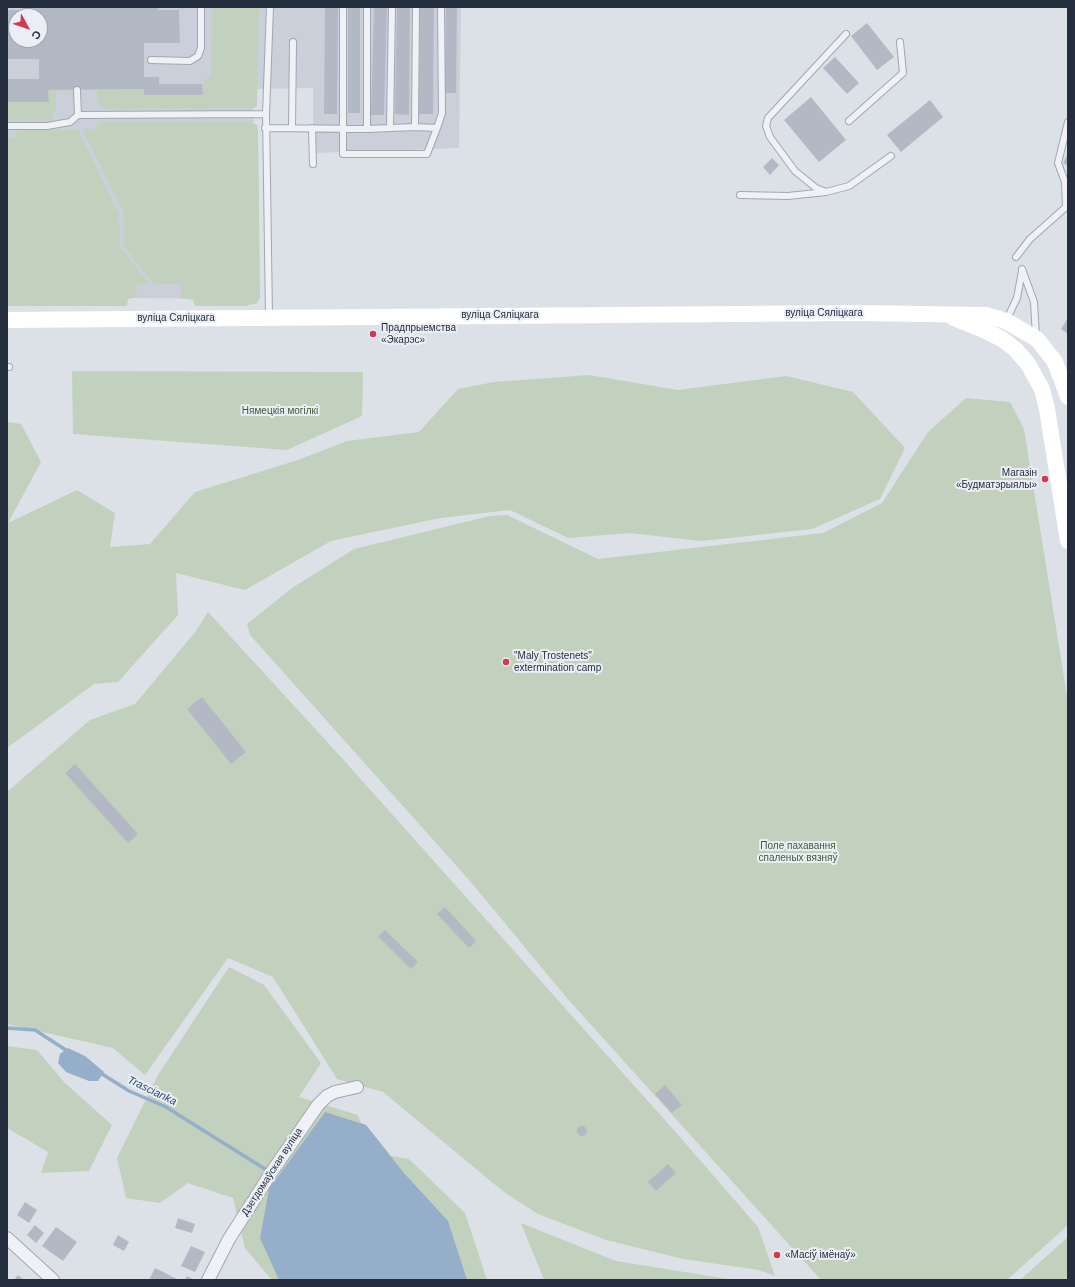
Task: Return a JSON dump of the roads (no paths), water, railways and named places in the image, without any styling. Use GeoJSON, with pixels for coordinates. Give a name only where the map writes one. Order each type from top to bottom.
{"type":"FeatureCollection","features":[{"type":"Feature","properties":{"kind":"main road","name":"вуліца Сяліцкага"},"geometry":{"type":"LineString","coordinates":[[7,320],[145,317],[269,318],[851,313],[986,315],[1006,321],[1037,339],[1055,362],[1065,379],[1068,397]]}},
{"type":"Feature","properties":{"kind":"main road","name":"вуліца Сяліцкага"},"geometry":{"type":"LineString","coordinates":[[945,314],[1002,339],[1016,350],[1028,364],[1042,389],[1068,536]]}},
{"type":"Feature","properties":{"kind":"street","name":"Дзетдомаўская вуліца"},"geometry":{"type":"LineString","coordinates":[[208,1280],[229,1239],[272,1170],[318,1105],[327,1096],[335,1092],[357,1087]]}},
{"type":"Feature","properties":{"kind":"street"},"geometry":{"type":"LineString","coordinates":[[7,1238],[53,1280]]}},
{"type":"Feature","properties":{"kind":"lane"},"geometry":{"type":"LineString","coordinates":[[152,60],[190,61],[198,56],[201,48],[200,7]]}},
{"type":"Feature","properties":{"kind":"lane"},"geometry":{"type":"LineString","coordinates":[[269,318],[265,128],[270,7]]}},
{"type":"Feature","properties":{"kind":"lane"},"geometry":{"type":"LineString","coordinates":[[343,7],[343,154],[427,154],[442,112],[441,7]]}},
{"type":"Feature","properties":{"kind":"lane"},"geometry":{"type":"LineString","coordinates":[[367,7],[367,129]]}},
{"type":"Feature","properties":{"kind":"lane"},"geometry":{"type":"LineString","coordinates":[[390,128],[392,7]]}},
{"type":"Feature","properties":{"kind":"lane"},"geometry":{"type":"LineString","coordinates":[[415,127],[416,7]]}},
{"type":"Feature","properties":{"kind":"lane"},"geometry":{"type":"LineString","coordinates":[[826,192],[816,188],[795,171],[770,137],[766,126],[768,118],[846,34]]}},
{"type":"Feature","properties":{"kind":"lane"},"geometry":{"type":"LineString","coordinates":[[292,128],[293,42]]}},
{"type":"Feature","properties":{"kind":"lane"},"geometry":{"type":"LineString","coordinates":[[849,121],[903,73],[900,42]]}},
{"type":"Feature","properties":{"kind":"lane"},"geometry":{"type":"LineString","coordinates":[[77,90],[78,115]]}},
{"type":"Feature","properties":{"kind":"lane"},"geometry":{"type":"LineString","coordinates":[[7,126],[47,126],[70,122],[78,115],[266,114]]}},
{"type":"Feature","properties":{"kind":"lane"},"geometry":{"type":"LineString","coordinates":[[1016,257],[1030,238],[1066,207],[1065,182],[1058,163],[1068,122]]}},
{"type":"Feature","properties":{"kind":"lane"},"geometry":{"type":"LineString","coordinates":[[265,128],[437,128]]}},
{"type":"Feature","properties":{"kind":"lane"},"geometry":{"type":"LineString","coordinates":[[312,128],[313,164]]}},
{"type":"Feature","properties":{"kind":"lane"},"geometry":{"type":"LineString","coordinates":[[740,195],[788,196],[826,192],[849,186],[891,156]]}},
{"type":"Feature","properties":{"kind":"lane"},"geometry":{"type":"LineString","coordinates":[[1006,321],[1017,298],[1022,269],[1034,302],[1037,339]]}},
{"type":"Feature","properties":{"kind":"water"},"geometry":{"type":"Polygon","coordinates":[[[68,1048],[85,1056],[104,1072],[98,1081],[89,1081],[66,1072],[58,1063],[60,1054],[68,1048]]]}},
{"type":"Feature","properties":{"kind":"water"},"geometry":{"type":"Polygon","coordinates":[[[325,1112],[366,1125],[403,1172],[448,1221],[467,1280],[279,1280],[260,1238],[269,1189],[325,1112]]]}},
{"type":"Feature","properties":{"kind":"waterway","name":"Trascianka"},"geometry":{"type":"LineString","coordinates":[[7,1028],[35,1030],[69,1052]]}},
{"type":"Feature","properties":{"kind":"waterway","name":"Trascianka"},"geometry":{"type":"LineString","coordinates":[[99,1072],[129,1091],[166,1107],[265,1169]]}},
{"type":"Feature","properties":{"kind":"place","name":"Прадпрыемства «Экарэс»"},"geometry":{"type":"Point","coordinates":[373,334]}},
{"type":"Feature","properties":{"kind":"place","name":"Магазін «Будматэрыялы»"},"geometry":{"type":"Point","coordinates":[1045,479]}},
{"type":"Feature","properties":{"kind":"place","name":"\"Maly Trostenets\" extermination camp"},"geometry":{"type":"Point","coordinates":[506,662]}},
{"type":"Feature","properties":{"kind":"place","name":"«Масіў імёнаў»"},"geometry":{"type":"Point","coordinates":[777,1255]}},
{"type":"Feature","properties":{"kind":"park label","name":"Нямецкія могілкі"},"geometry":{"type":"Point","coordinates":[280,411]}},
{"type":"Feature","properties":{"kind":"park label","name":"Поле пахавання спаленых вязняў"},"geometry":{"type":"Point","coordinates":[798,852]}}]}
